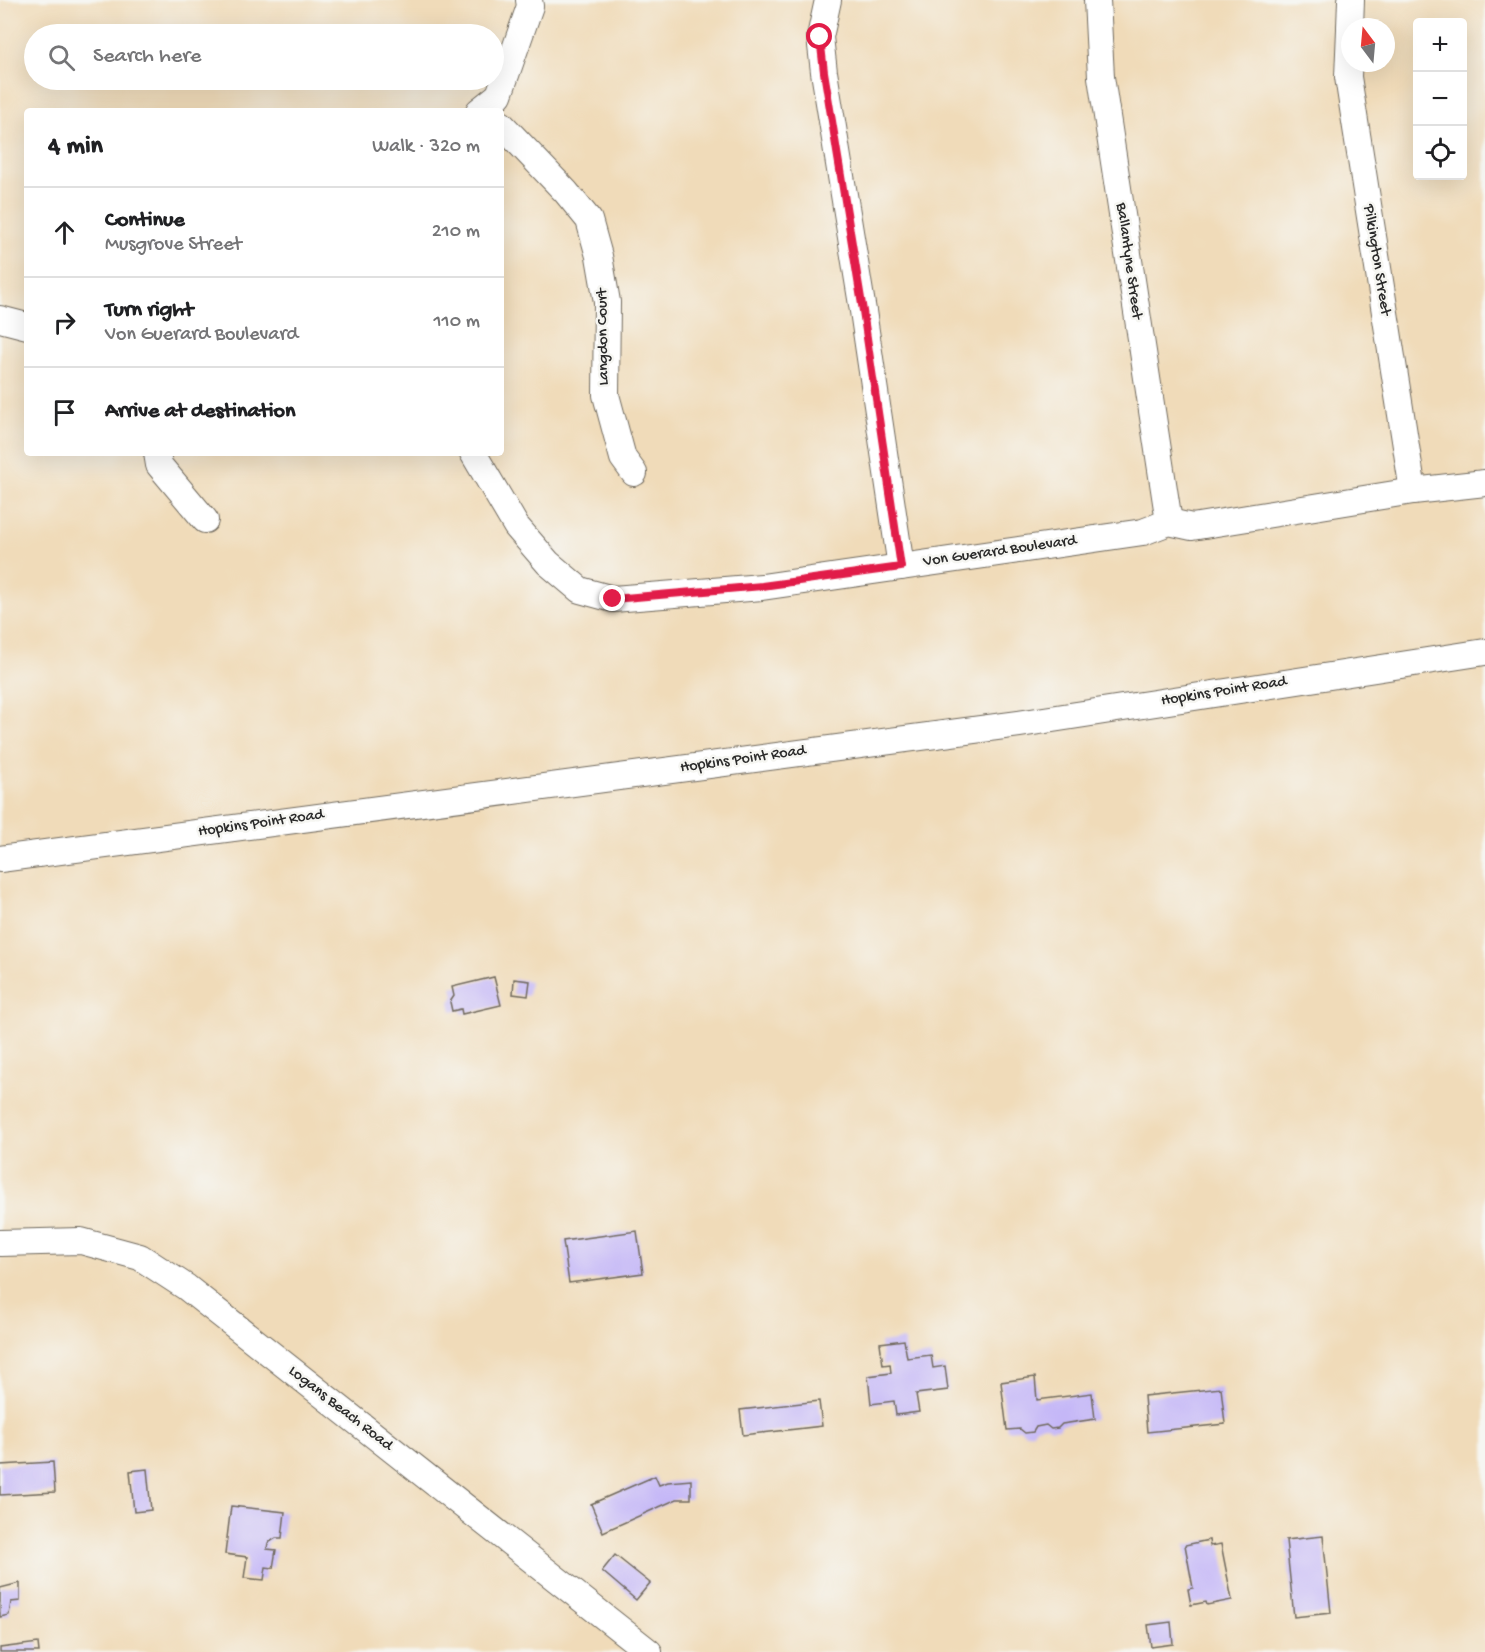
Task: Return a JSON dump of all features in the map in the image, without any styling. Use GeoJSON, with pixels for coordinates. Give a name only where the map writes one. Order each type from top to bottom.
{"type":"FeatureCollection","features":[{"type":"Feature","properties":{"kind":"street"},"geometry":{"type":"LineString","coordinates":[[504,81],[530,6],[529,0]]}},
{"type":"Feature","properties":{"kind":"street"},"geometry":{"type":"LineString","coordinates":[[828,0],[820,37],[824,72],[863,311],[901,567]]}},
{"type":"Feature","properties":{"kind":"street","name":"Ballantyne Street"},"geometry":{"type":"LineString","coordinates":[[1097,0],[1101,77],[1168,522]]}},
{"type":"Feature","properties":{"kind":"street","name":"Pilkington Street"},"geometry":{"type":"LineString","coordinates":[[1350,18],[1351,0]]}},
{"type":"Feature","properties":{"kind":"street","name":"Pilkington Street"},"geometry":{"type":"LineString","coordinates":[[1348,72],[1413,491]]}},
{"type":"Feature","properties":{"kind":"street"},"geometry":{"type":"LineString","coordinates":[[491,108],[501,90]]}},
{"type":"Feature","properties":{"kind":"street","name":"Langdon Court"},"geometry":{"type":"LineString","coordinates":[[504,129],[566,192],[589,220],[599,255],[607,302],[606,395],[623,458],[633,473]]}},
{"type":"Feature","properties":{"kind":"street"},"geometry":{"type":"LineString","coordinates":[[0,319],[24,325]]}},
{"type":"Feature","properties":{"kind":"street"},"geometry":{"type":"LineString","coordinates":[[158,456],[159,465],[205,520]]}},
{"type":"Feature","properties":{"kind":"street","name":"Von Guerard Boulevard"},"geometry":{"type":"LineString","coordinates":[[475,456],[516,526],[548,563],[580,590],[613,599],[762,586],[1143,532],[1168,522],[1192,527],[1413,491],[1485,483]]}},
{"type":"Feature","properties":{"kind":"street","name":"Hopkins Point Road"},"geometry":{"type":"LineString","coordinates":[[0,859],[1019,724],[1485,652]]}},
{"type":"Feature","properties":{"kind":"street","name":"Logans Beach Road"},"geometry":{"type":"LineString","coordinates":[[0,1243],[81,1241],[140,1257],[186,1287],[649,1652]]}},
{"type":"Feature","properties":{"kind":"building"},"geometry":{"type":"Polygon","coordinates":[[[494,977],[501,1005],[462,1014],[461,1009],[452,1011],[450,1002],[454,996],[452,987],[494,977]]]}},
{"type":"Feature","properties":{"kind":"building"},"geometry":{"type":"Polygon","coordinates":[[[514,979],[530,981],[528,996],[513,994],[514,979]]]}},
{"type":"Feature","properties":{"kind":"building"},"geometry":{"type":"Polygon","coordinates":[[[637,1231],[643,1273],[569,1283],[563,1241],[637,1231]]]}},
{"type":"Feature","properties":{"kind":"building"},"geometry":{"type":"Polygon","coordinates":[[[904,1340],[907,1358],[931,1355],[933,1368],[945,1366],[948,1390],[916,1394],[919,1412],[896,1415],[894,1401],[871,1404],[868,1376],[891,1373],[890,1364],[883,1365],[880,1343],[904,1340]]]}},
{"type":"Feature","properties":{"kind":"building"},"geometry":{"type":"Polygon","coordinates":[[[1035,1377],[1037,1400],[1092,1393],[1095,1419],[1062,1424],[1058,1428],[1051,1429],[1046,1425],[1036,1427],[1033,1432],[1025,1433],[1020,1429],[1007,1430],[1001,1382],[1035,1377]]]}},
{"type":"Feature","properties":{"kind":"building"},"geometry":{"type":"Polygon","coordinates":[[[1221,1388],[1225,1424],[1147,1432],[1144,1396],[1221,1388]]]}},
{"type":"Feature","properties":{"kind":"building"},"geometry":{"type":"Polygon","coordinates":[[[819,1401],[822,1426],[743,1435],[740,1410],[819,1401]]]}},
{"type":"Feature","properties":{"kind":"building"},"geometry":{"type":"Polygon","coordinates":[[[53,1462],[55,1492],[0,1495],[0,1465],[53,1462]]]}},
{"type":"Feature","properties":{"kind":"building"},"geometry":{"type":"Polygon","coordinates":[[[147,1469],[151,1510],[134,1512],[130,1471],[147,1469]]]}},
{"type":"Feature","properties":{"kind":"building"},"geometry":{"type":"Polygon","coordinates":[[[655,1476],[659,1485],[691,1480],[691,1499],[677,1499],[603,1532],[591,1504],[655,1476]]]}},
{"type":"Feature","properties":{"kind":"building"},"geometry":{"type":"Polygon","coordinates":[[[231,1506],[285,1512],[282,1538],[276,1538],[268,1543],[267,1549],[276,1550],[273,1568],[266,1567],[264,1580],[244,1578],[247,1557],[225,1554],[231,1506]]]}},
{"type":"Feature","properties":{"kind":"building"},"geometry":{"type":"Polygon","coordinates":[[[1323,1536],[1331,1613],[1294,1617],[1286,1540],[1323,1536]]]}},
{"type":"Feature","properties":{"kind":"building"},"geometry":{"type":"Polygon","coordinates":[[[1209,1540],[1210,1546],[1221,1544],[1232,1600],[1207,1605],[1206,1602],[1191,1605],[1188,1589],[1193,1588],[1185,1545],[1209,1540]]]}},
{"type":"Feature","properties":{"kind":"building"},"geometry":{"type":"Polygon","coordinates":[[[615,1555],[650,1583],[636,1600],[602,1571],[615,1555]]]}},
{"type":"Feature","properties":{"kind":"building"},"geometry":{"type":"Polygon","coordinates":[[[20,1583],[20,1601],[11,1602],[9,1615],[0,1617],[0,1588],[20,1583]]]}},
{"type":"Feature","properties":{"kind":"building"},"geometry":{"type":"Polygon","coordinates":[[[1171,1622],[1173,1644],[1151,1647],[1148,1625],[1171,1622]]]}},
{"type":"Feature","properties":{"kind":"building"},"geometry":{"type":"Polygon","coordinates":[[[38,1643],[39,1652],[0,1652],[0,1648],[38,1643]]]}},
{"type":"Feature","properties":{"kind":"route"},"geometry":{"type":"LineString","coordinates":[[613,599],[762,586],[901,567],[820,37]]}}]}
